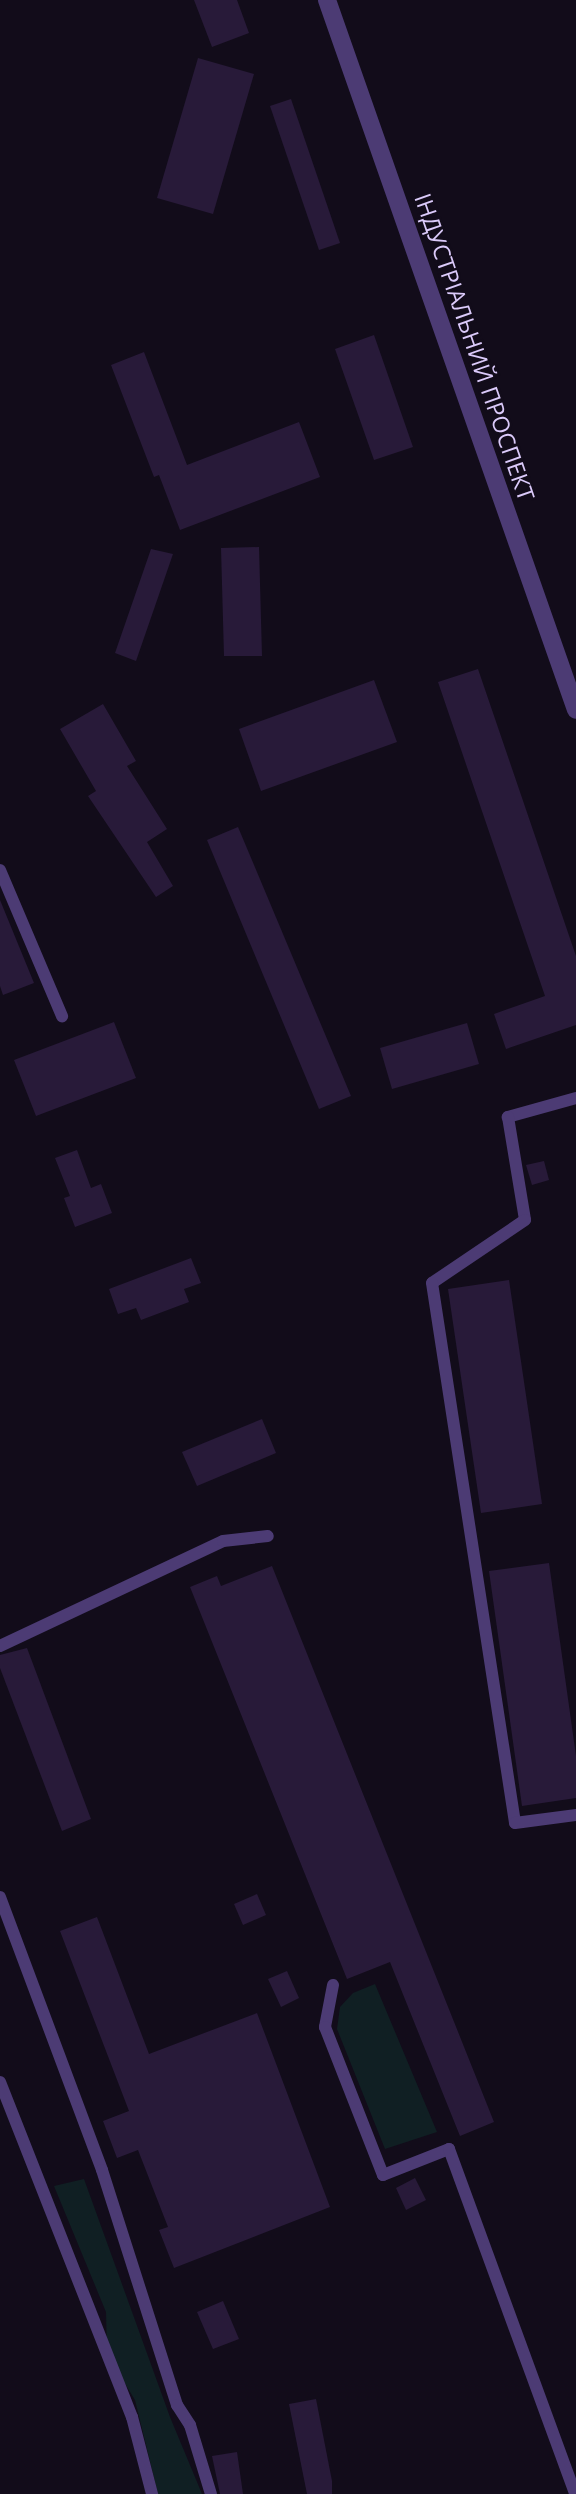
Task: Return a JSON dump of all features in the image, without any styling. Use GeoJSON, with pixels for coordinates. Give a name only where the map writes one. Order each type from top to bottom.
{"type":"FeatureCollection","features":[{"type":"Feature","properties":{"kind":"street","name":"ІНДУСТРІАЛЬНИЙ ПРОСПЕКТ"},"geometry":{"type":"LineString","coordinates":[[327,0],[576,710]]}},
{"type":"Feature","properties":{"kind":"lane"},"geometry":{"type":"LineString","coordinates":[[0,870],[62,1016]]}},
{"type":"Feature","properties":{"kind":"lane"},"geometry":{"type":"LineString","coordinates":[[576,1098],[508,1117],[525,1220],[432,1283],[515,1823],[576,1815]]}},
{"type":"Feature","properties":{"kind":"lane"},"geometry":{"type":"LineString","coordinates":[[0,1646],[223,1541],[268,1536]]}},
{"type":"Feature","properties":{"kind":"lane"},"geometry":{"type":"LineString","coordinates":[[0,1897],[102,2170],[177,2405],[190,2425],[211,2494]]}},
{"type":"Feature","properties":{"kind":"lane"},"geometry":{"type":"LineString","coordinates":[[333,1985],[325,2027],[383,2175],[449,2149],[575,2494]]}},
{"type":"Feature","properties":{"kind":"lane"},"geometry":{"type":"LineString","coordinates":[[0,2082],[132,2417],[152,2494]]}},
{"type":"Feature","properties":{"kind":"shaded area"},"geometry":{"type":"Polygon","coordinates":[[[375,1984],[437,2132],[385,2149],[337,2029],[340,2007],[353,1993],[375,1984]]]}},
{"type":"Feature","properties":{"kind":"shaded area"},"geometry":{"type":"Polygon","coordinates":[[[84,2179],[170,2417],[202,2494],[158,2494],[135,2400],[107,2354],[106,2312],[54,2186],[84,2179]]]}},
{"type":"Feature","properties":{"kind":"building"},"geometry":{"type":"Polygon","coordinates":[[[194,0],[237,0],[249,33],[212,47],[194,0]]]}},
{"type":"Feature","properties":{"kind":"building"},"geometry":{"type":"Polygon","coordinates":[[[198,58],[254,74],[213,214],[157,198],[198,58]]]}},
{"type":"Feature","properties":{"kind":"building"},"geometry":{"type":"Polygon","coordinates":[[[291,99],[340,243],[319,250],[270,106],[291,99]]]}},
{"type":"Feature","properties":{"kind":"building"},"geometry":{"type":"Polygon","coordinates":[[[374,335],[413,447],[374,460],[335,349],[374,335]]]}},
{"type":"Feature","properties":{"kind":"building"},"geometry":{"type":"Polygon","coordinates":[[[144,352],[187,465],[299,422],[320,477],[180,530],[159,475],[154,477],[111,365],[144,352]]]}},
{"type":"Feature","properties":{"kind":"building"},"geometry":{"type":"Polygon","coordinates":[[[259,547],[262,656],[224,656],[221,548],[259,547]]]}},
{"type":"Feature","properties":{"kind":"building"},"geometry":{"type":"Polygon","coordinates":[[[151,549],[173,554],[136,661],[115,653],[151,549]]]}},
{"type":"Feature","properties":{"kind":"building"},"geometry":{"type":"Polygon","coordinates":[[[478,669],[576,956],[576,1025],[506,1049],[494,1014],[545,996],[438,682],[478,669]]]}},
{"type":"Feature","properties":{"kind":"building"},"geometry":{"type":"Polygon","coordinates":[[[374,680],[397,742],[261,791],[239,729],[374,680]]]}},
{"type":"Feature","properties":{"kind":"building"},"geometry":{"type":"Polygon","coordinates":[[[103,704],[136,761],[127,766],[167,829],[147,842],[173,886],[156,897],[88,796],[96,791],[60,729],[103,704]]]}},
{"type":"Feature","properties":{"kind":"building"},"geometry":{"type":"Polygon","coordinates":[[[238,827],[351,1096],[319,1109],[207,840],[238,827]]]}},
{"type":"Feature","properties":{"kind":"building"},"geometry":{"type":"Polygon","coordinates":[[[0,900],[34,983],[3,995],[0,986],[0,900]]]}},
{"type":"Feature","properties":{"kind":"building"},"geometry":{"type":"Polygon","coordinates":[[[114,1022],[136,1078],[36,1116],[14,1060],[114,1022]]]}},
{"type":"Feature","properties":{"kind":"building"},"geometry":{"type":"Polygon","coordinates":[[[467,1023],[479,1064],[392,1089],[380,1048],[467,1023]]]}},
{"type":"Feature","properties":{"kind":"building"},"geometry":{"type":"Polygon","coordinates":[[[77,1150],[91,1188],[101,1184],[112,1213],[75,1227],[64,1198],[70,1196],[55,1158],[77,1150]]]}},
{"type":"Feature","properties":{"kind":"building"},"geometry":{"type":"Polygon","coordinates":[[[544,1161],[549,1180],[532,1185],[526,1165],[544,1161]]]}},
{"type":"Feature","properties":{"kind":"building"},"geometry":{"type":"Polygon","coordinates":[[[191,1258],[201,1283],[184,1289],[189,1302],[141,1320],[136,1308],[118,1314],[109,1289],[191,1258]]]}},
{"type":"Feature","properties":{"kind":"building"},"geometry":{"type":"Polygon","coordinates":[[[509,1280],[542,1504],[481,1513],[448,1289],[509,1280]]]}},
{"type":"Feature","properties":{"kind":"building"},"geometry":{"type":"Polygon","coordinates":[[[262,1419],[276,1453],[197,1486],[182,1452],[262,1419]]]}},
{"type":"Feature","properties":{"kind":"building"},"geometry":{"type":"Polygon","coordinates":[[[549,1563],[576,1756],[576,1798],[522,1806],[489,1571],[549,1563]]]}},
{"type":"Feature","properties":{"kind":"building"},"geometry":{"type":"Polygon","coordinates":[[[272,1566],[494,2122],[460,2136],[390,1962],[347,1979],[190,1587],[217,1576],[221,1586],[272,1566]]]}},
{"type":"Feature","properties":{"kind":"building"},"geometry":{"type":"Polygon","coordinates":[[[27,1648],[91,1819],[62,1831],[0,1668],[0,1655],[27,1648]]]}},
{"type":"Feature","properties":{"kind":"building"},"geometry":{"type":"Polygon","coordinates":[[[257,1894],[266,1915],[243,1925],[234,1904],[257,1894]]]}},
{"type":"Feature","properties":{"kind":"building"},"geometry":{"type":"Polygon","coordinates":[[[97,1917],[149,2054],[257,2013],[330,2207],[174,2268],[159,2230],[168,2227],[138,2150],[117,2158],[103,2121],[129,2111],[60,1931],[97,1917]]]}},
{"type":"Feature","properties":{"kind":"building"},"geometry":{"type":"Polygon","coordinates":[[[287,1971],[299,1998],[281,2007],[268,1979],[287,1971]]]}},
{"type":"Feature","properties":{"kind":"building"},"geometry":{"type":"Polygon","coordinates":[[[415,2178],[426,2200],[406,2210],[396,2188],[415,2178]]]}},
{"type":"Feature","properties":{"kind":"building"},"geometry":{"type":"Polygon","coordinates":[[[223,2301],[239,2339],[213,2349],[197,2312],[223,2301]]]}},
{"type":"Feature","properties":{"kind":"building"},"geometry":{"type":"Polygon","coordinates":[[[316,2399],[332,2481],[332,2494],[307,2494],[289,2404],[316,2399]]]}},
{"type":"Feature","properties":{"kind":"building"},"geometry":{"type":"Polygon","coordinates":[[[237,2452],[243,2494],[220,2494],[212,2456],[237,2452]]]}}]}
